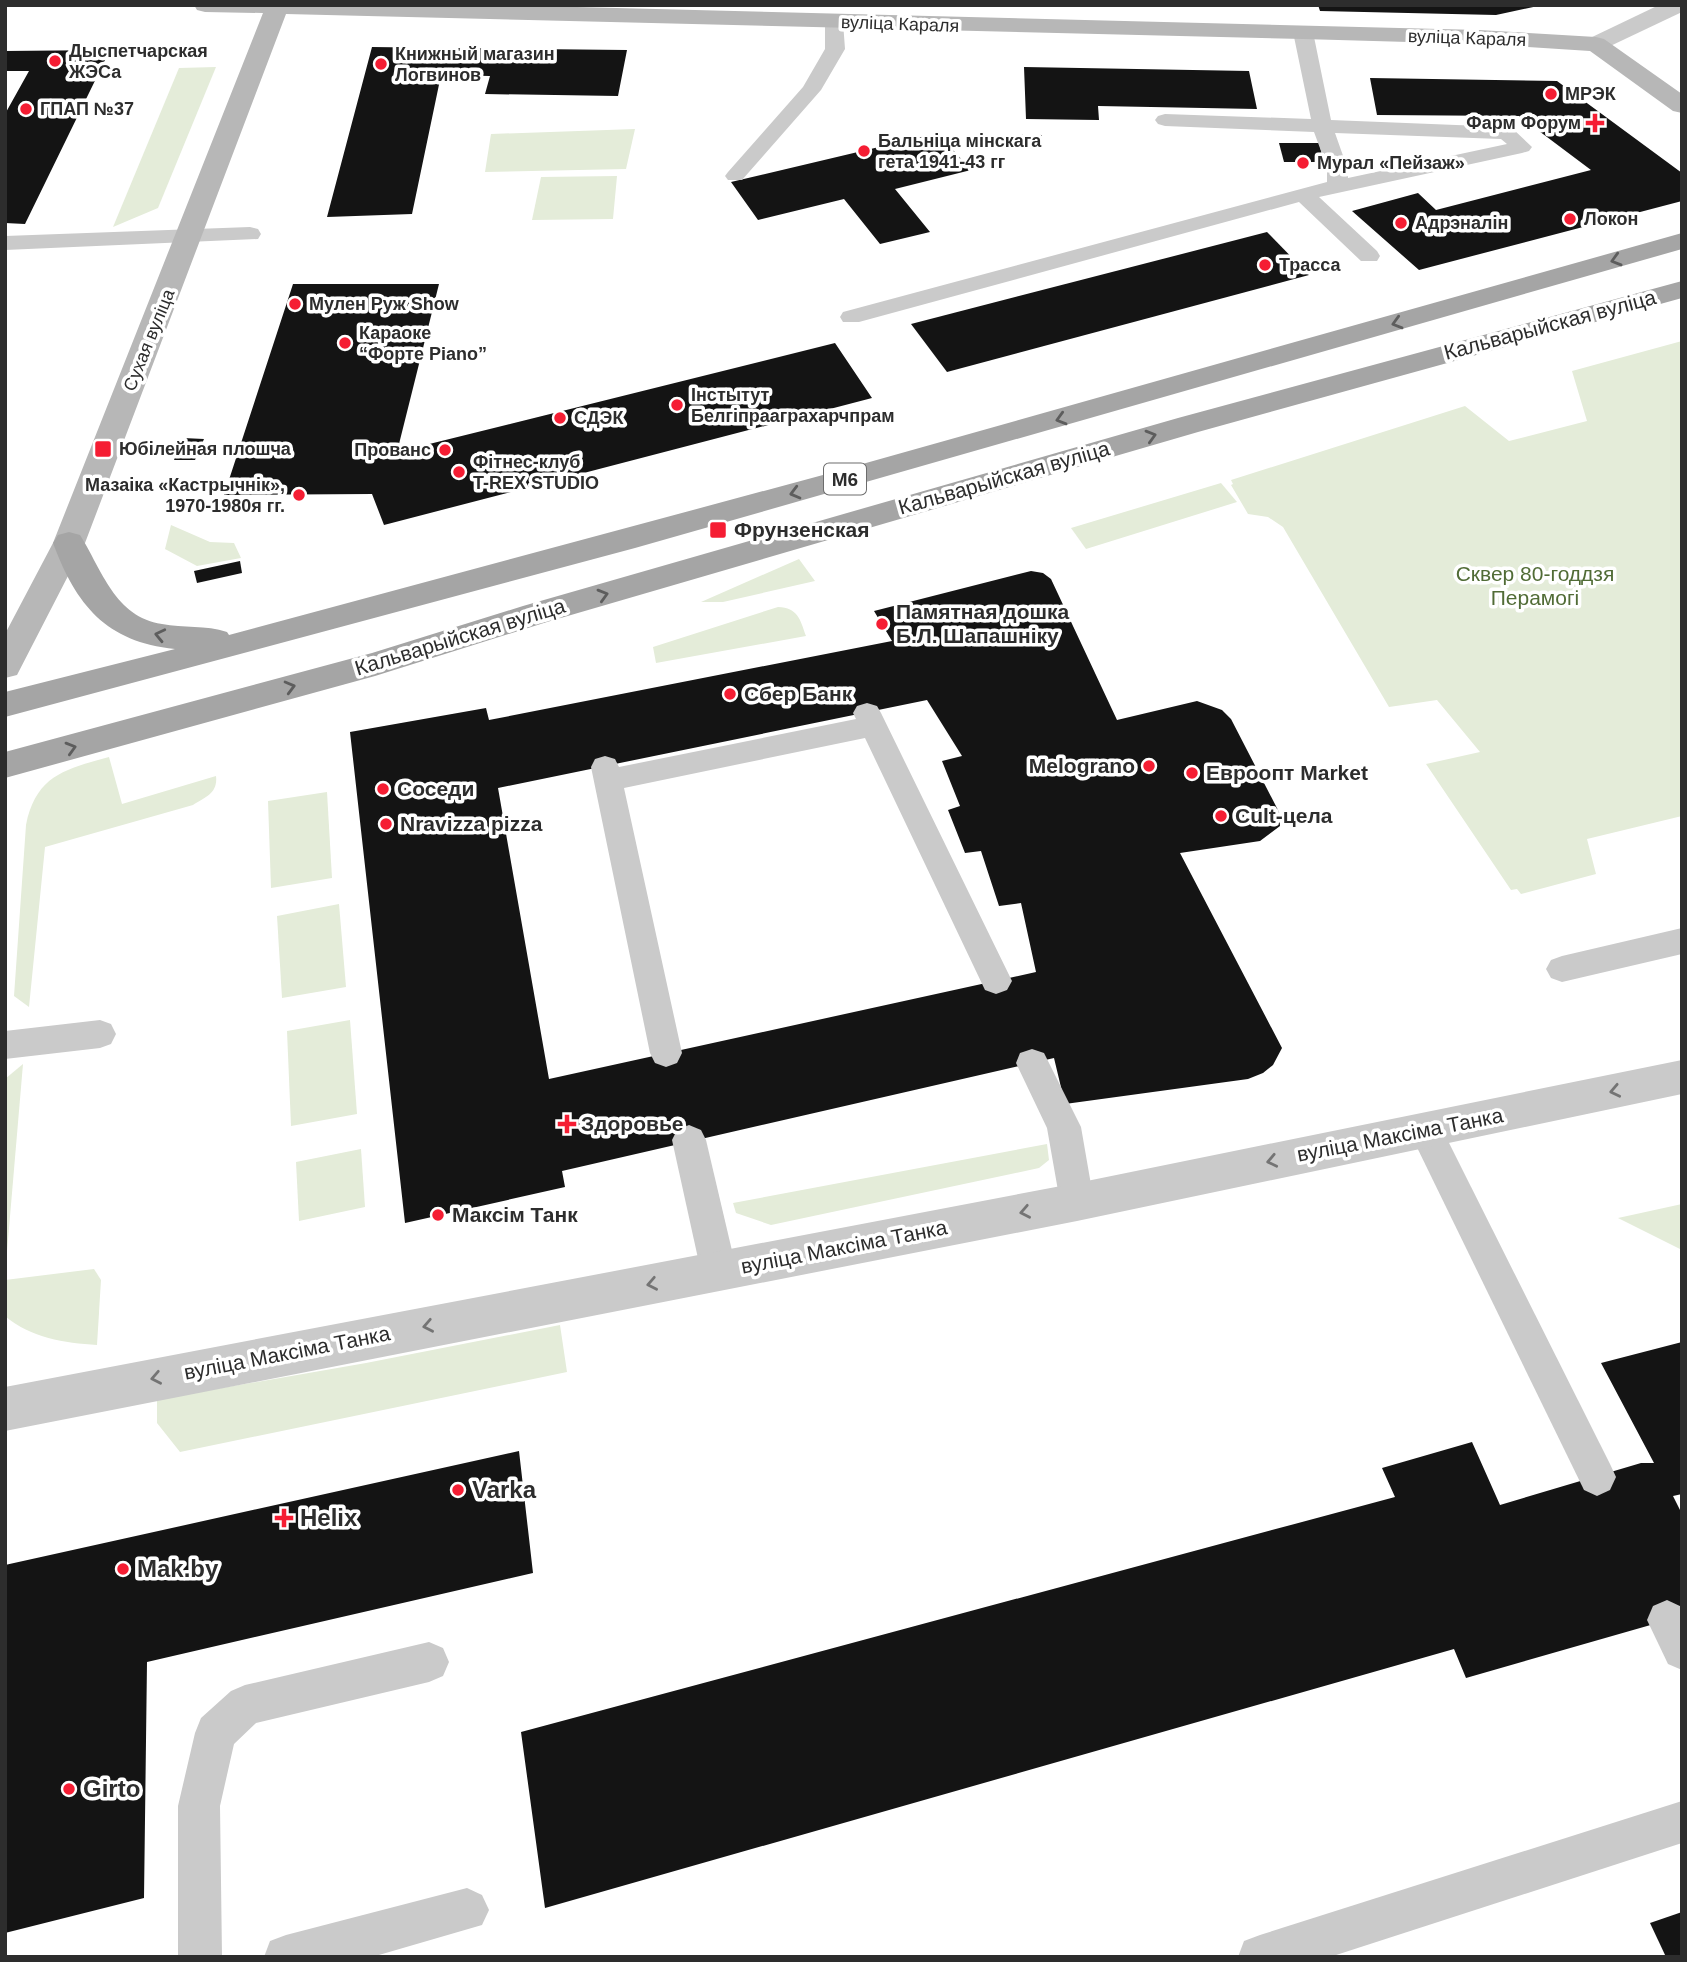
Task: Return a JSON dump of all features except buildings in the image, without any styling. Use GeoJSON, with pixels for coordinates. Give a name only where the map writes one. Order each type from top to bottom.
{"type":"FeatureCollection","features":[{"type":"Feature","properties":{"kind":"main road","name":"вуліца Караля"},"geometry":{"type":"LineString","coordinates":[[205,5],[1303,32],[1479,37],[1596,44]]}},
{"type":"Feature","properties":{"kind":"main road","name":"Сухая вуліца"},"geometry":{"type":"LineString","coordinates":[[5,666],[69,543],[277,7]]}},
{"type":"Feature","properties":{"kind":"main road"},"geometry":{"type":"LineString","coordinates":[[1596,44],[1682,106]]}},
{"type":"Feature","properties":{"kind":"main road","name":"Кальварыйская вуліца"},"geometry":{"type":"LineString","coordinates":[[5,705],[253,642],[993,439],[1682,241]]}},
{"type":"Feature","properties":{"kind":"main road","name":"Кальварыйская вуліца"},"geometry":{"type":"LineString","coordinates":[[5,765],[362,667],[535,614],[1177,428],[1682,289]]}},
{"type":"Feature","properties":{"kind":"main road"},"geometry":{"type":"LineString","coordinates":[[69,543],[76,565],[94,591],[127,626],[165,637],[253,642]]}},
{"type":"Feature","properties":{"kind":"street","name":"вуліца Караля"},"geometry":{"type":"LineString","coordinates":[[1596,44],[1678,5]]}},
{"type":"Feature","properties":{"kind":"street","name":"вуліца Максіма Танка"},"geometry":{"type":"LineString","coordinates":[[5,1409],[1077,1202],[1682,1077]]}},
{"type":"Feature","properties":{"kind":"lane"},"geometry":{"type":"LineString","coordinates":[[735,176],[811,90],[835,49],[834,22]]}},
{"type":"Feature","properties":{"kind":"lane"},"geometry":{"type":"LineString","coordinates":[[1303,32],[1322,126],[1337,167],[1338,186]]}},
{"type":"Feature","properties":{"kind":"lane"},"geometry":{"type":"LineString","coordinates":[[851,317],[1303,194],[1522,147],[1506,133],[1165,120]]}},
{"type":"Feature","properties":{"kind":"lane"},"geometry":{"type":"LineString","coordinates":[[1303,194],[1369,256]]}},
{"type":"Feature","properties":{"kind":"lane"},"geometry":{"type":"LineString","coordinates":[[5,243],[250,234]]}},
{"type":"Feature","properties":{"kind":"lane"},"geometry":{"type":"LineString","coordinates":[[666,1053],[606,774],[870,719],[996,981]]}},
{"type":"Feature","properties":{"kind":"lane"},"geometry":{"type":"LineString","coordinates":[[1562,969],[1682,942]]}},
{"type":"Feature","properties":{"kind":"lane"},"geometry":{"type":"LineString","coordinates":[[5,1045],[100,1034]]}},
{"type":"Feature","properties":{"kind":"lane"},"geometry":{"type":"LineString","coordinates":[[1032,1063],[1064,1127],[1077,1202]]}},
{"type":"Feature","properties":{"kind":"lane"},"geometry":{"type":"LineString","coordinates":[[1426,1131],[1597,1477]]}},
{"type":"Feature","properties":{"kind":"lane"},"geometry":{"type":"LineString","coordinates":[[689,1140],[719,1272]]}},
{"type":"Feature","properties":{"kind":"lane"},"geometry":{"type":"LineString","coordinates":[[200,1957],[199,1806],[216,1733],[245,1705],[429,1662]]}},
{"type":"Feature","properties":{"kind":"lane"},"geometry":{"type":"LineString","coordinates":[[1260,1957],[1682,1822]]}},
{"type":"Feature","properties":{"kind":"lane"},"geometry":{"type":"LineString","coordinates":[[286,1957],[467,1910]]}},
{"type":"Feature","properties":{"kind":"green space"},"geometry":{"type":"Polygon","coordinates":[[[216,67],[158,208],[113,227],[179,68],[216,67]]]}},
{"type":"Feature","properties":{"kind":"green space"},"geometry":{"type":"Polygon","coordinates":[[[635,129],[626,169],[485,172],[491,134],[635,129]]]}},
{"type":"Feature","properties":{"kind":"green space"},"geometry":{"type":"Polygon","coordinates":[[[617,176],[613,219],[532,220],[541,177],[617,176]]]}},
{"type":"Feature","properties":{"kind":"green space","name":"Сквер 80-годдзя Перамогі"},"geometry":{"type":"Polygon","coordinates":[[[1682,341],[1682,816],[1587,839],[1596,874],[1521,894],[1517,889],[1511,890],[1426,764],[1480,752],[1437,700],[1389,707],[1283,527],[1268,517],[1248,514],[1231,485],[1231,480],[1465,406],[1509,441],[1587,421],[1572,371],[1682,341]]]}},
{"type":"Feature","properties":{"kind":"green space"},"geometry":{"type":"Polygon","coordinates":[[[1221,483],[1237,502],[1086,549],[1071,528],[1221,483]]]}},
{"type":"Feature","properties":{"kind":"green space"},"geometry":{"type":"Polygon","coordinates":[[[171,525],[210,542],[234,543],[241,558],[197,566],[165,549],[171,525]]]}},
{"type":"Feature","properties":{"kind":"green space"},"geometry":{"type":"Polygon","coordinates":[[[799,559],[815,581],[723,602],[701,602],[799,559]]]}},
{"type":"Feature","properties":{"kind":"green space"},"geometry":{"type":"Polygon","coordinates":[[[778,607],[794,612],[806,636],[656,663],[653,647],[778,607]]]}},
{"type":"Feature","properties":{"kind":"green space"},"geometry":{"type":"Polygon","coordinates":[[[109,757],[122,804],[216,776],[215,787],[210,794],[193,805],[45,847],[29,1007],[14,996],[26,825],[31,808],[37,795],[55,777],[109,757]]]}},
{"type":"Feature","properties":{"kind":"green space"},"geometry":{"type":"Polygon","coordinates":[[[327,792],[332,878],[271,888],[268,801],[327,792]]]}},
{"type":"Feature","properties":{"kind":"green space"},"geometry":{"type":"Polygon","coordinates":[[[339,904],[346,987],[282,998],[277,916],[339,904]]]}},
{"type":"Feature","properties":{"kind":"green space"},"geometry":{"type":"Polygon","coordinates":[[[350,1020],[357,1114],[291,1126],[287,1031],[350,1020]]]}},
{"type":"Feature","properties":{"kind":"green space"},"geometry":{"type":"Polygon","coordinates":[[[23,1064],[5,1275],[5,1079],[23,1064]]]}},
{"type":"Feature","properties":{"kind":"green space"},"geometry":{"type":"Polygon","coordinates":[[[1047,1144],[1049,1160],[1039,1168],[771,1225],[736,1213],[733,1203],[1047,1144]]]}},
{"type":"Feature","properties":{"kind":"green space"},"geometry":{"type":"Polygon","coordinates":[[[361,1149],[365,1207],[299,1221],[296,1162],[361,1149]]]}},
{"type":"Feature","properties":{"kind":"green space"},"geometry":{"type":"Polygon","coordinates":[[[1682,1204],[1682,1250],[1618,1218],[1682,1204]]]}},
{"type":"Feature","properties":{"kind":"green space"},"geometry":{"type":"Polygon","coordinates":[[[94,1269],[101,1280],[97,1345],[48,1338],[26,1330],[5,1316],[5,1280],[94,1269]]]}},
{"type":"Feature","properties":{"kind":"green space"},"geometry":{"type":"Polygon","coordinates":[[[560,1325],[567,1372],[180,1452],[157,1423],[157,1401],[170,1397],[366,1363],[560,1325]]]}},
{"type":"Feature","properties":{"kind":"place","name":"Дыспетчарская ЖЭСа"},"geometry":{"type":"Point","coordinates":[55,61]}},
{"type":"Feature","properties":{"kind":"place","name":"Книжный магазин Логвинов"},"geometry":{"type":"Point","coordinates":[381,64]}},
{"type":"Feature","properties":{"kind":"place","name":"МРЭК"},"geometry":{"type":"Point","coordinates":[1551,94]}},
{"type":"Feature","properties":{"kind":"place","name":"ГПАП №37"},"geometry":{"type":"Point","coordinates":[26,109]}},
{"type":"Feature","properties":{"kind":"place","name":"Фарм Форум"},"geometry":{"type":"Point","coordinates":[1595,123]}},
{"type":"Feature","properties":{"kind":"place","name":"Бальніца мінскага гета 1941-43 гг"},"geometry":{"type":"Point","coordinates":[864,151]}},
{"type":"Feature","properties":{"kind":"place","name":"Мурал «Пейзаж»"},"geometry":{"type":"Point","coordinates":[1303,163]}},
{"type":"Feature","properties":{"kind":"place","name":"Локон"},"geometry":{"type":"Point","coordinates":[1570,219]}},
{"type":"Feature","properties":{"kind":"place","name":"Адрэналін"},"geometry":{"type":"Point","coordinates":[1401,223]}},
{"type":"Feature","properties":{"kind":"place","name":"Трасса"},"geometry":{"type":"Point","coordinates":[1265,265]}},
{"type":"Feature","properties":{"kind":"place","name":"Мулен Руж Show"},"geometry":{"type":"Point","coordinates":[295,304]}},
{"type":"Feature","properties":{"kind":"place","name":"Караоке “Форте Piano”"},"geometry":{"type":"Point","coordinates":[345,343]}},
{"type":"Feature","properties":{"kind":"place","name":"Інстытут Белгіпрааграхарчпрам"},"geometry":{"type":"Point","coordinates":[677,405]}},
{"type":"Feature","properties":{"kind":"place","name":"СДЭК"},"geometry":{"type":"Point","coordinates":[560,418]}},
{"type":"Feature","properties":{"kind":"place","name":"Юбілейная плошча"},"geometry":{"type":"Point","coordinates":[103,449]}},
{"type":"Feature","properties":{"kind":"place","name":"Прованс"},"geometry":{"type":"Point","coordinates":[445,450]}},
{"type":"Feature","properties":{"kind":"place","name":"Фітнес-клуб T-REX STUDIO"},"geometry":{"type":"Point","coordinates":[459,472]}},
{"type":"Feature","properties":{"kind":"place","name":"Мазаіка «Кастрычнік», 1970-1980я гг."},"geometry":{"type":"Point","coordinates":[299,495]}},
{"type":"Feature","properties":{"kind":"place","name":"Фрунзенская"},"geometry":{"type":"Point","coordinates":[718,530]}},
{"type":"Feature","properties":{"kind":"place","name":"Памятная дошка Б.Л. Шапашніку"},"geometry":{"type":"Point","coordinates":[882,624]}},
{"type":"Feature","properties":{"kind":"place","name":"Сбер Банк"},"geometry":{"type":"Point","coordinates":[730,694]}},
{"type":"Feature","properties":{"kind":"place","name":"Melograno"},"geometry":{"type":"Point","coordinates":[1149,766]}},
{"type":"Feature","properties":{"kind":"place","name":"Евроопт Market"},"geometry":{"type":"Point","coordinates":[1192,773]}},
{"type":"Feature","properties":{"kind":"place","name":"Соседи"},"geometry":{"type":"Point","coordinates":[383,789]}},
{"type":"Feature","properties":{"kind":"place","name":"Cult-цела"},"geometry":{"type":"Point","coordinates":[1221,816]}},
{"type":"Feature","properties":{"kind":"place","name":"Nravizza pizza"},"geometry":{"type":"Point","coordinates":[386,824]}},
{"type":"Feature","properties":{"kind":"place","name":"Здоровье"},"geometry":{"type":"Point","coordinates":[567,1124]}},
{"type":"Feature","properties":{"kind":"place","name":"Максім Танк"},"geometry":{"type":"Point","coordinates":[438,1215]}},
{"type":"Feature","properties":{"kind":"place","name":"Varka"},"geometry":{"type":"Point","coordinates":[458,1490]}},
{"type":"Feature","properties":{"kind":"place","name":"Helix"},"geometry":{"type":"Point","coordinates":[284,1518]}},
{"type":"Feature","properties":{"kind":"place","name":"Mak.by"},"geometry":{"type":"Point","coordinates":[123,1569]}},
{"type":"Feature","properties":{"kind":"place","name":"Girto"},"geometry":{"type":"Point","coordinates":[69,1789]}}]}
